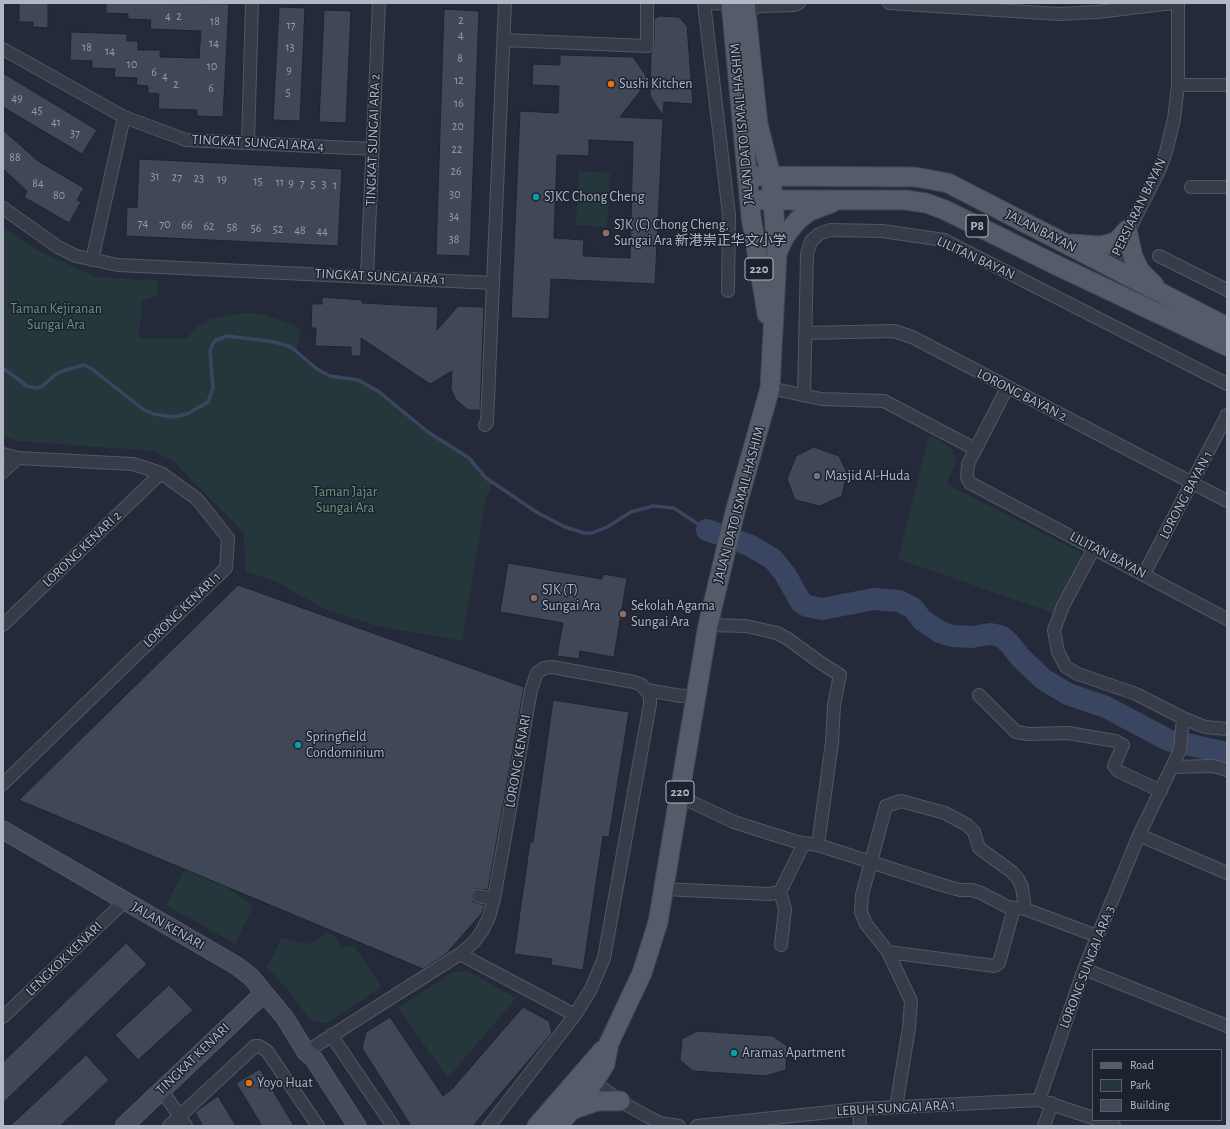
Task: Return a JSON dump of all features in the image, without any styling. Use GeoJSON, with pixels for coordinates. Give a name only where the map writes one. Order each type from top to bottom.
{"type":"FeatureCollection","features":[{"type":"Feature","properties":{"kind":"main road","name":"JALAN DATO ISMAIL HASHIM"},"geometry":{"type":"LineString","coordinates":[[538,1126],[587,1076],[605,1064],[609,1043],[642,973],[658,922],[708,625],[735,512],[770,388],[777,254],[773,200],[771,176],[758,124],[740,7]]}},
{"type":"Feature","properties":{"kind":"main road","name":"JALAN DATO ISMAIL HASHIM"},"geometry":{"type":"LineString","coordinates":[[740,7],[750,200],[756,255],[765,307],[773,338]]}},
{"type":"Feature","properties":{"kind":"main road","name":"JALAN BAYAN"},"geometry":{"type":"LineString","coordinates":[[748,176],[915,178],[948,183],[1227,327]]}},
{"type":"Feature","properties":{"kind":"main road"},"geometry":{"type":"LineString","coordinates":[[777,254],[786,236],[798,220],[819,207],[844,199]]}},
{"type":"Feature","properties":{"kind":"main road","name":"JALAN BAYAN"},"geometry":{"type":"LineString","coordinates":[[750,200],[906,200],[926,203],[945,210],[1054,264],[1227,346]]}},
{"type":"Feature","properties":{"kind":"main road"},"geometry":{"type":"LineString","coordinates":[[1067,244],[1101,246],[1116,242],[1127,230]]}},
{"type":"Feature","properties":{"kind":"main road"},"geometry":{"type":"LineString","coordinates":[[1127,230],[1133,257],[1140,271],[1163,295]]}},
{"type":"Feature","properties":{"kind":"main road"},"geometry":{"type":"LineString","coordinates":[[1054,264],[1096,274],[1104,273],[1110,267]]}},
{"type":"Feature","properties":{"kind":"main road"},"geometry":{"type":"LineString","coordinates":[[1110,267],[1108,275],[1111,283],[1155,311]]}},
{"type":"Feature","properties":{"kind":"main road","name":"JALAN DATO ISMAIL HASHIM"},"geometry":{"type":"LineString","coordinates":[[558,1126],[571,1110],[587,1076]]}},
{"type":"Feature","properties":{"kind":"main road"},"geometry":{"type":"LineString","coordinates":[[571,1110],[597,1101],[620,1101]]}},
{"type":"Feature","properties":{"kind":"street"},"geometry":{"type":"LineString","coordinates":[[248,143],[252,3]]}},
{"type":"Feature","properties":{"kind":"street","name":"TINGKAT SUNGAI ARA 2"},"geometry":{"type":"LineString","coordinates":[[367,276],[379,3]]}},
{"type":"Feature","properties":{"kind":"street"},"geometry":{"type":"LineString","coordinates":[[485,425],[487,422],[505,3]]}},
{"type":"Feature","properties":{"kind":"street"},"geometry":{"type":"LineString","coordinates":[[504,40],[647,46],[647,3]]}},
{"type":"Feature","properties":{"kind":"street"},"geometry":{"type":"LineString","coordinates":[[728,290],[729,214],[705,3],[752,10],[760,6],[794,5],[799,3]]}},
{"type":"Feature","properties":{"kind":"street"},"geometry":{"type":"LineString","coordinates":[[889,3],[1059,14],[1097,12],[1173,3]]}},
{"type":"Feature","properties":{"kind":"street","name":"PERSIARAN BAYAN"},"geometry":{"type":"LineString","coordinates":[[1110,267],[1127,230],[1159,171],[1166,152],[1174,119],[1178,85],[1178,3]]}},
{"type":"Feature","properties":{"kind":"street","name":"TINGKAT SUNGAI ARA 4"},"geometry":{"type":"LineString","coordinates":[[3,49],[124,117],[186,140],[372,149]]}},
{"type":"Feature","properties":{"kind":"street"},"geometry":{"type":"LineString","coordinates":[[1178,85],[1227,84]]}},
{"type":"Feature","properties":{"kind":"street"},"geometry":{"type":"LineString","coordinates":[[92,260],[124,117]]}},
{"type":"Feature","properties":{"kind":"street"},"geometry":{"type":"LineString","coordinates":[[1191,187],[1227,187]]}},
{"type":"Feature","properties":{"kind":"street","name":"TINGKAT SUNGAI ARA 1"},"geometry":{"type":"LineString","coordinates":[[3,208],[58,247],[76,256],[118,264],[493,282]]}},
{"type":"Feature","properties":{"kind":"street","name":"LILITAN BAYAN"},"geometry":{"type":"LineString","coordinates":[[804,395],[807,254],[811,241],[819,234],[830,230],[890,232],[944,240],[1227,384]]}},
{"type":"Feature","properties":{"kind":"street"},"geometry":{"type":"LineString","coordinates":[[1159,256],[1227,290]]}},
{"type":"Feature","properties":{"kind":"street","name":"LORONG BAYAN 2"},"geometry":{"type":"LineString","coordinates":[[806,332],[894,332],[904,334],[1227,501]]}},
{"type":"Feature","properties":{"kind":"street"},"geometry":{"type":"LineString","coordinates":[[770,388],[821,399],[884,401],[975,449]]}},
{"type":"Feature","properties":{"kind":"street","name":"LILITAN BAYAN"},"geometry":{"type":"LineString","coordinates":[[1007,388],[975,449],[966,470],[970,483],[1227,619]]}},
{"type":"Feature","properties":{"kind":"street","name":"LORONG BAYAN 1"},"geometry":{"type":"LineString","coordinates":[[1144,574],[1227,415]]}},
{"type":"Feature","properties":{"kind":"street","name":"LORONG KENARI 1"},"geometry":{"type":"LineString","coordinates":[[3,454],[18,458],[133,464],[161,473],[197,499],[228,538],[226,568],[3,784]]}},
{"type":"Feature","properties":{"kind":"street"},"geometry":{"type":"LineString","coordinates":[[3,472],[18,458]]}},
{"type":"Feature","properties":{"kind":"street","name":"LORONG KENARI 2"},"geometry":{"type":"LineString","coordinates":[[3,625],[161,473]]}},
{"type":"Feature","properties":{"kind":"street"},"geometry":{"type":"LineString","coordinates":[[1094,548],[1057,620],[1054,630],[1062,662],[1070,671],[1136,694],[1183,720],[1204,727],[1227,729]]}},
{"type":"Feature","properties":{"kind":"street"},"geometry":{"type":"LineString","coordinates":[[708,625],[746,626],[777,633],[840,675],[834,705],[832,742],[818,845]]}},
{"type":"Feature","properties":{"kind":"street","name":"LORONG KENARI"},"geometry":{"type":"LineString","coordinates":[[306,1052],[460,954],[474,942],[482,931],[489,917],[494,899],[531,690],[537,673],[544,668],[552,667],[634,682],[642,685],[647,690],[681,696],[695,696]]}},
{"type":"Feature","properties":{"kind":"street"},"geometry":{"type":"LineString","coordinates":[[489,1126],[575,1016],[591,989],[604,958],[650,704],[650,696],[647,690]]}},
{"type":"Feature","properties":{"kind":"street"},"geometry":{"type":"LineString","coordinates":[[979,695],[1016,732],[1028,734],[1068,733],[1115,741],[1123,745],[1114,766],[1118,771],[1161,790]]}},
{"type":"Feature","properties":{"kind":"street","name":"LORONG SUNGAI ARA 3"},"geometry":{"type":"LineString","coordinates":[[1039,1100],[1084,969],[1097,936],[1139,835],[1180,750],[1183,720]]}},
{"type":"Feature","properties":{"kind":"street"},"geometry":{"type":"LineString","coordinates":[[1173,767],[1213,766],[1227,770]]}},
{"type":"Feature","properties":{"kind":"street"},"geometry":{"type":"LineString","coordinates":[[679,796],[734,822],[804,843],[818,845],[942,885],[960,890],[972,890],[981,893],[1000,904],[1020,909],[1097,936]]}},
{"type":"Feature","properties":{"kind":"street"},"geometry":{"type":"LineString","coordinates":[[888,952],[995,966],[999,963],[1020,909],[1022,887],[1012,872],[979,848],[970,827],[945,813],[901,801],[886,806],[862,895],[861,912],[866,924],[888,952],[911,1001],[909,1028],[896,1107]]}},
{"type":"Feature","properties":{"kind":"street","name":"JALAN KENARI"},"geometry":{"type":"LineString","coordinates":[[3,830],[237,966],[251,977],[285,1018],[306,1052],[314,1059],[357,1126]]}},
{"type":"Feature","properties":{"kind":"street"},"geometry":{"type":"LineString","coordinates":[[1139,835],[1227,873]]}},
{"type":"Feature","properties":{"kind":"street"},"geometry":{"type":"LineString","coordinates":[[781,945],[786,908],[780,892],[804,843]]}},
{"type":"Feature","properties":{"kind":"street"},"geometry":{"type":"LineString","coordinates":[[664,889],[769,894],[780,892]]}},
{"type":"Feature","properties":{"kind":"street"},"geometry":{"type":"LineString","coordinates":[[478,896],[494,899]]}},
{"type":"Feature","properties":{"kind":"street","name":"LENGKOK KENARI"},"geometry":{"type":"LineString","coordinates":[[5,1011],[124,901]]}},
{"type":"Feature","properties":{"kind":"street"},"geometry":{"type":"LineString","coordinates":[[460,954],[575,1016]]}},
{"type":"Feature","properties":{"kind":"street"},"geometry":{"type":"LineString","coordinates":[[1084,969],[1227,1026]]}},
{"type":"Feature","properties":{"kind":"street","name":"TINGKAT KENARI"},"geometry":{"type":"LineString","coordinates":[[124,1126],[264,992]]}},
{"type":"Feature","properties":{"kind":"street"},"geometry":{"type":"LineString","coordinates":[[331,1035],[392,1126]]}},
{"type":"Feature","properties":{"kind":"street"},"geometry":{"type":"LineString","coordinates":[[169,1126],[183,1121],[222,1077],[252,1047],[259,1046],[267,1051],[318,1126]]}},
{"type":"Feature","properties":{"kind":"street","name":"JALAN KENARI"},"geometry":{"type":"LineString","coordinates":[[306,1052],[305,1064],[345,1126]]}},
{"type":"Feature","properties":{"kind":"street"},"geometry":{"type":"LineString","coordinates":[[587,1076],[620,1101],[660,1123],[679,1126]]}},
{"type":"Feature","properties":{"kind":"street"},"geometry":{"type":"LineString","coordinates":[[161,1089],[183,1121]]}},
{"type":"Feature","properties":{"kind":"street","name":"LEBUH SUNGAI ARA 1"},"geometry":{"type":"LineString","coordinates":[[697,1126],[859,1109],[1039,1100],[1052,1103],[1092,1118]]}},
{"type":"Feature","properties":{"kind":"street"},"geometry":{"type":"LineString","coordinates":[[1044,1126],[1052,1103]]}},
{"type":"Feature","properties":{"kind":"street"},"geometry":{"type":"LineString","coordinates":[[859,1109],[860,1126]]}},
{"type":"Feature","properties":{"kind":"street"},"geometry":{"type":"LineString","coordinates":[[1101,1121],[1114,1126]]}},
{"type":"Feature","properties":{"kind":"green space"},"geometry":{"type":"Polygon","coordinates":[[[579,171],[610,173],[607,227],[576,225],[579,171]]]}},
{"type":"Feature","properties":{"kind":"green space","name":"Taman Jajar Sungai Ara"},"geometry":{"type":"Polygon","coordinates":[[[3,227],[37,250],[96,277],[158,281],[157,296],[142,301],[139,338],[188,338],[194,329],[210,319],[241,313],[262,314],[301,328],[296,350],[317,369],[330,376],[358,380],[378,391],[428,432],[469,458],[486,478],[493,483],[485,501],[462,641],[374,625],[324,609],[277,582],[245,571],[244,533],[174,462],[155,451],[17,441],[3,436],[3,227]]]}},
{"type":"Feature","properties":{"kind":"green space"},"geometry":{"type":"Polygon","coordinates":[[[929,435],[952,448],[957,463],[947,480],[948,485],[1080,552],[1082,558],[1053,613],[898,559],[929,435]]]}},
{"type":"Feature","properties":{"kind":"green space"},"geometry":{"type":"Polygon","coordinates":[[[190,859],[253,906],[235,944],[166,905],[190,859]]]}},
{"type":"Feature","properties":{"kind":"green space"},"geometry":{"type":"Polygon","coordinates":[[[328,933],[337,938],[340,947],[354,946],[382,987],[327,1023],[310,1020],[288,990],[267,967],[282,938],[309,944],[328,933]]]}},
{"type":"Feature","properties":{"kind":"green space"},"geometry":{"type":"Polygon","coordinates":[[[468,971],[516,998],[448,1078],[398,1008],[453,972],[468,971]]]}},
{"type":"Feature","properties":{"kind":"building"},"geometry":{"type":"Polygon","coordinates":[[[19,3],[48,3],[48,28],[33,27],[33,22],[19,22],[19,3]]]}},
{"type":"Feature","properties":{"kind":"building"},"geometry":{"type":"Polygon","coordinates":[[[106,3],[229,4],[223,117],[197,116],[197,110],[158,109],[159,94],[148,93],[148,86],[136,85],[137,78],[114,77],[115,69],[92,68],[92,61],[70,60],[71,32],[127,34],[127,41],[138,41],[138,50],[160,50],[160,57],[199,58],[201,31],[150,29],[151,20],[128,19],[128,14],[106,13],[106,3]]]}},
{"type":"Feature","properties":{"kind":"building"},"geometry":{"type":"Polygon","coordinates":[[[279,7],[305,8],[300,121],[273,120],[279,7]]]}},
{"type":"Feature","properties":{"kind":"building"},"geometry":{"type":"Polygon","coordinates":[[[444,9],[479,11],[470,256],[436,255],[444,9]]]}},
{"type":"Feature","properties":{"kind":"building"},"geometry":{"type":"Polygon","coordinates":[[[324,10],[351,11],[346,123],[319,122],[324,10]]]}},
{"type":"Feature","properties":{"kind":"building"},"geometry":{"type":"Polygon","coordinates":[[[659,16],[679,17],[687,26],[693,104],[664,102],[663,116],[650,96],[651,52],[654,46],[654,19],[659,16]]]}},
{"type":"Feature","properties":{"kind":"building","name":"SJKC Chong Cheng"},"geometry":{"type":"Polygon","coordinates":[[[560,55],[633,57],[649,80],[620,117],[663,119],[655,284],[551,279],[549,319],[511,318],[520,111],[558,113],[559,86],[532,85],[533,64],[560,65],[560,55]],[[589,140],[589,156],[557,155],[554,238],[584,240],[583,256],[630,258],[633,142],[589,140]]]}},
{"type":"Feature","properties":{"kind":"building"},"geometry":{"type":"Polygon","coordinates":[[[3,73],[97,130],[82,154],[3,107],[3,73]]]}},
{"type":"Feature","properties":{"kind":"building"},"geometry":{"type":"Polygon","coordinates":[[[3,130],[38,161],[84,188],[77,200],[81,202],[69,223],[24,197],[27,191],[3,169],[3,130]]]}},
{"type":"Feature","properties":{"kind":"building"},"geometry":{"type":"Polygon","coordinates":[[[139,159],[342,169],[338,246],[126,236],[127,207],[137,208],[139,159]]]}},
{"type":"Feature","properties":{"kind":"building"},"geometry":{"type":"Polygon","coordinates":[[[322,297],[362,300],[362,303],[438,307],[437,330],[458,306],[484,307],[480,410],[468,410],[456,400],[451,389],[452,371],[430,384],[361,338],[361,356],[351,356],[351,347],[315,346],[316,328],[311,328],[312,304],[322,304],[322,297]]]}},
{"type":"Feature","properties":{"kind":"building","name":"Masjid Al-Huda"},"geometry":{"type":"Polygon","coordinates":[[[814,447],[839,456],[847,473],[842,496],[820,506],[795,500],[787,479],[796,456],[814,447]]]}},
{"type":"Feature","properties":{"kind":"building"},"geometry":{"type":"Polygon","coordinates":[[[508,563],[602,579],[603,574],[627,578],[614,657],[580,651],[579,659],[557,656],[563,623],[500,612],[508,563]]]}},
{"type":"Feature","properties":{"kind":"building","name":"Springfield Condominium"},"geometry":{"type":"Polygon","coordinates":[[[238,585],[524,687],[488,890],[476,889],[471,894],[473,902],[485,905],[482,913],[446,954],[423,969],[19,800],[238,585]]]}},
{"type":"Feature","properties":{"kind":"building"},"geometry":{"type":"Polygon","coordinates":[[[553,700],[629,712],[609,837],[603,836],[583,970],[551,965],[552,959],[514,954],[530,842],[533,842],[553,700]]]}},
{"type":"Feature","properties":{"kind":"building"},"geometry":{"type":"Polygon","coordinates":[[[126,943],[147,964],[3,1103],[3,1062],[126,943]]]}},
{"type":"Feature","properties":{"kind":"building"},"geometry":{"type":"Polygon","coordinates":[[[169,985],[193,1010],[138,1060],[115,1035],[169,985]]]}},
{"type":"Feature","properties":{"kind":"building"},"geometry":{"type":"Polygon","coordinates":[[[523,1007],[549,1021],[552,1033],[473,1126],[411,1126],[362,1048],[366,1032],[390,1017],[443,1096],[452,1089],[523,1007]]]}},
{"type":"Feature","properties":{"kind":"building","name":"Aramas Apartment"},"geometry":{"type":"Polygon","coordinates":[[[697,1031],[773,1036],[787,1046],[786,1070],[765,1076],[693,1071],[680,1060],[682,1039],[697,1031]]]}},
{"type":"Feature","properties":{"kind":"building"},"geometry":{"type":"Polygon","coordinates":[[[86,1055],[109,1080],[60,1126],[10,1126],[86,1055]]]}},
{"type":"Feature","properties":{"kind":"building"},"geometry":{"type":"Polygon","coordinates":[[[260,1069],[294,1126],[262,1126],[236,1083],[260,1069]]]}},
{"type":"Feature","properties":{"kind":"building"},"geometry":{"type":"Polygon","coordinates":[[[218,1096],[236,1126],[203,1126],[195,1112],[218,1096]]]}},
{"type":"Feature","properties":{"kind":"waterway"},"geometry":{"type":"LineString","coordinates":[[3,368],[27,386],[35,388],[41,387],[55,375],[65,370],[84,365],[92,369],[144,410],[154,414],[173,417],[187,414],[208,402],[213,388],[210,351],[216,340],[227,336],[275,342],[291,347],[317,369],[330,376],[358,380],[378,391],[428,432],[469,458],[486,478],[538,513],[565,527],[584,533],[592,533],[607,527],[631,512],[653,506],[674,508],[707,530]]}},
{"type":"Feature","properties":{"kind":"waterway"},"geometry":{"type":"LineString","coordinates":[[707,530],[749,545],[773,559],[785,574],[801,602],[807,606],[822,609],[874,599],[899,601],[913,608],[922,620],[940,632],[952,636],[972,637],[990,634],[1001,636],[1043,679],[1068,694],[1106,707],[1168,740],[1227,753]]}},
{"type":"Feature","properties":{"kind":"place","name":"Sushi Kitchen"},"geometry":{"type":"Point","coordinates":[611,84]}},
{"type":"Feature","properties":{"kind":"place","name":"SJKC Chong Cheng"},"geometry":{"type":"Point","coordinates":[536,197]}},
{"type":"Feature","properties":{"kind":"place","name":"SJK (C) Chong Cheng, Sungai Ara 新港崇正华文小学"},"geometry":{"type":"Point","coordinates":[606,233]}},
{"type":"Feature","properties":{"kind":"place","name":"Masjid Al-Huda"},"geometry":{"type":"Point","coordinates":[817,476]}},
{"type":"Feature","properties":{"kind":"place","name":"SJK (T) Sungai Ara"},"geometry":{"type":"Point","coordinates":[534,598]}},
{"type":"Feature","properties":{"kind":"place","name":"Sekolah Agama Sungai Ara"},"geometry":{"type":"Point","coordinates":[623,614]}},
{"type":"Feature","properties":{"kind":"place","name":"Springfield Condominium"},"geometry":{"type":"Point","coordinates":[298,745]}},
{"type":"Feature","properties":{"kind":"place","name":"Aramas Apartment"},"geometry":{"type":"Point","coordinates":[734,1053]}},
{"type":"Feature","properties":{"kind":"place","name":"Yoyo Huat"},"geometry":{"type":"Point","coordinates":[249,1083]}},
{"type":"Feature","properties":{"kind":"park label","name":"Taman Kejiranan Sungai Ara"},"geometry":{"type":"Point","coordinates":[56,318]}}]}
